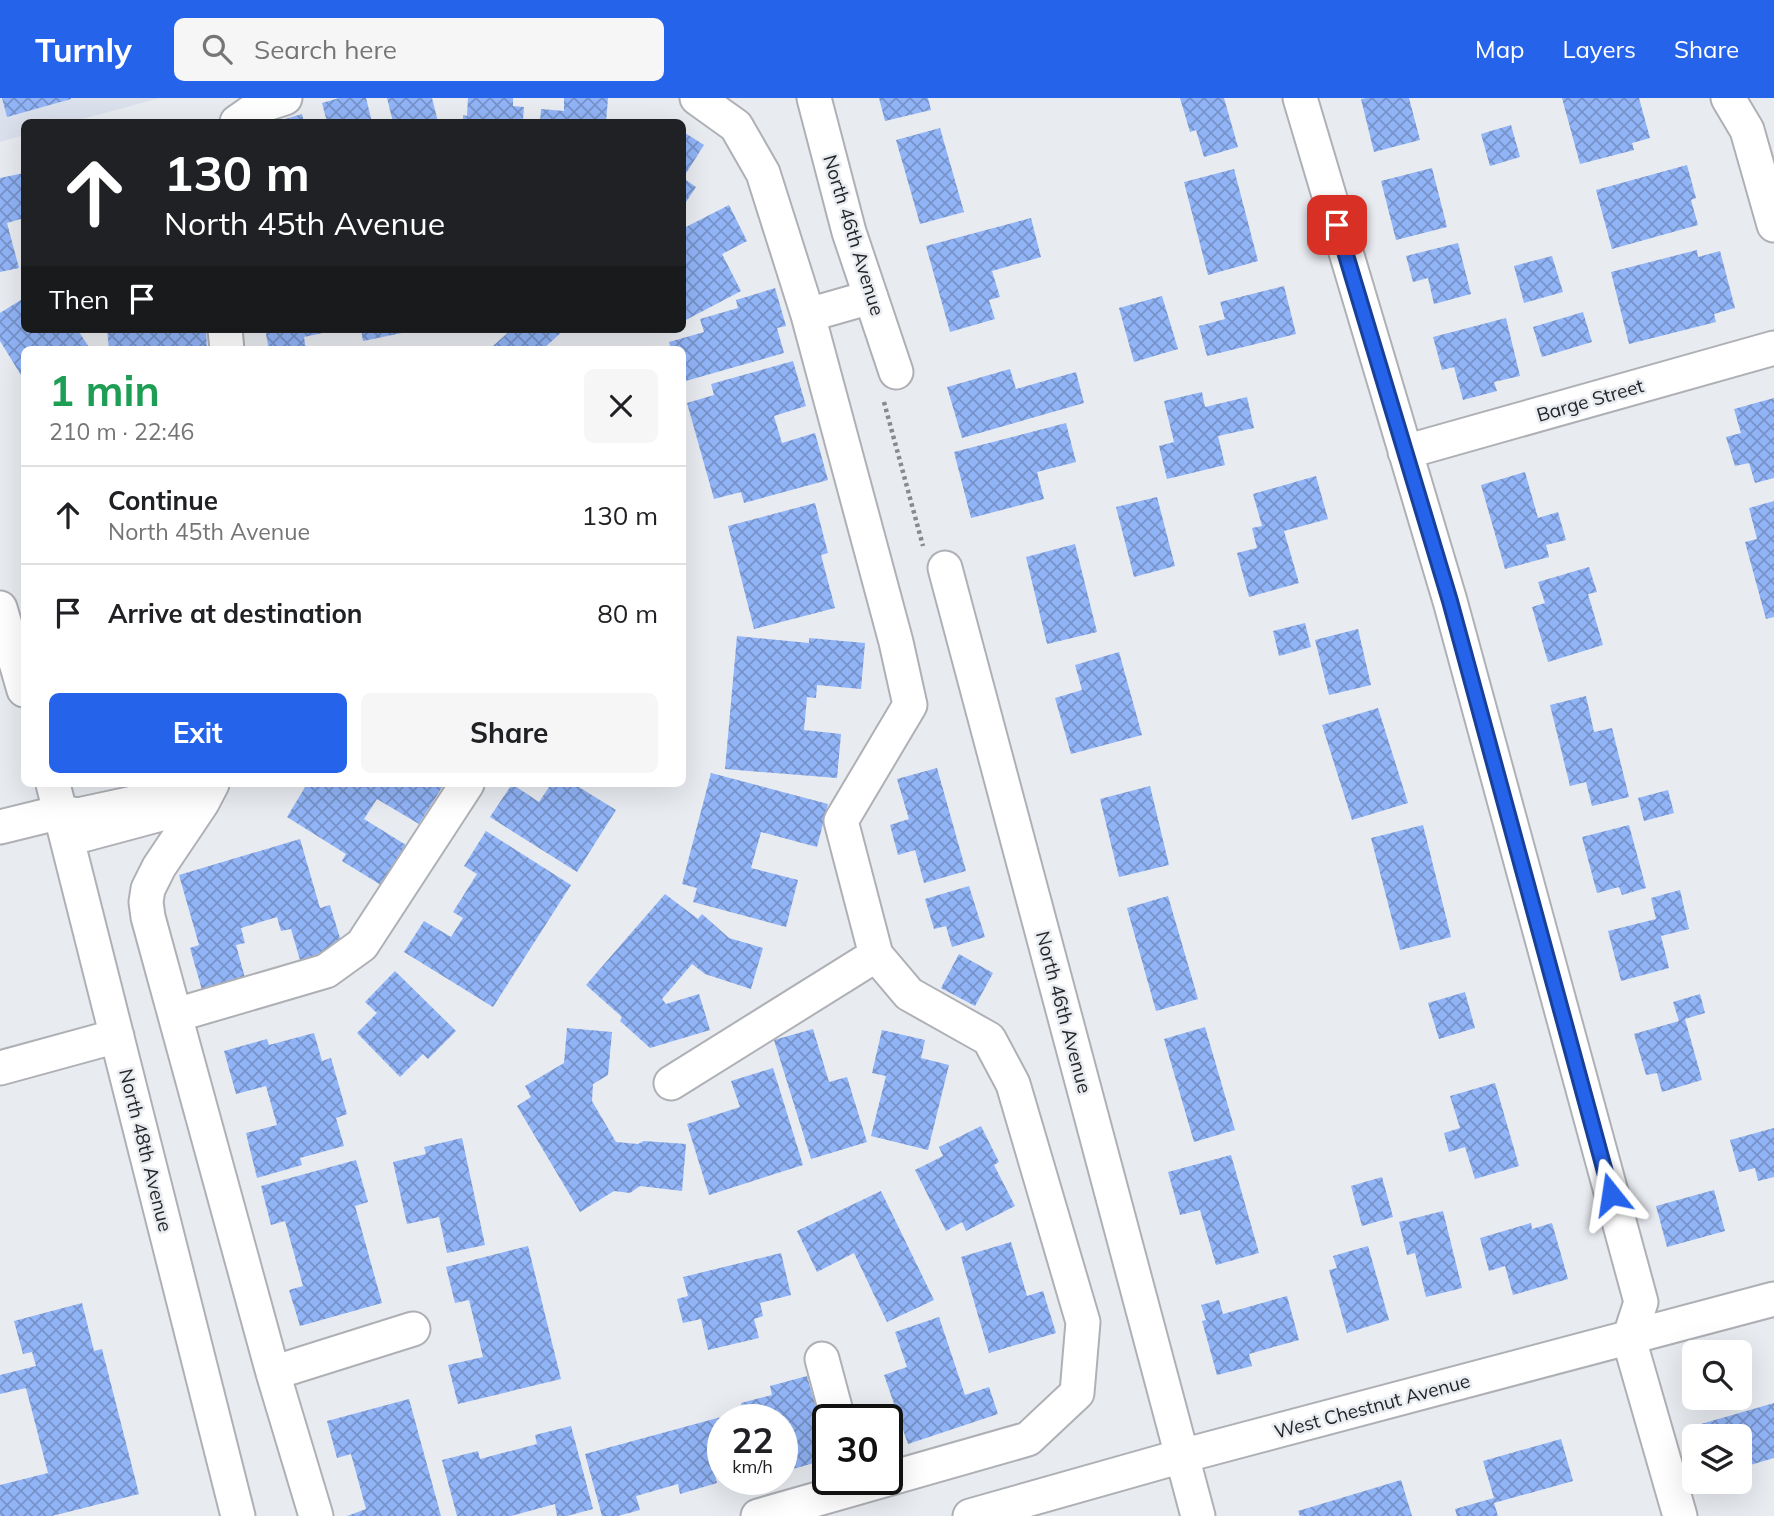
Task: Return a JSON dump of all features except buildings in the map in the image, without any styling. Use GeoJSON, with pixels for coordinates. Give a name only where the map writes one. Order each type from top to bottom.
{"type":"FeatureCollection","features":[{"type":"Feature","properties":{"kind":"street"},"geometry":{"type":"LineString","coordinates":[[241,119],[260,106],[285,98]]}},
{"type":"Feature","properties":{"kind":"street"},"geometry":{"type":"LineString","coordinates":[[697,98],[736,127],[763,173],[808,315],[911,705],[841,821],[876,955],[909,995],[989,1039],[1013,1084],[1083,1322],[1077,1393],[1028,1439],[903,1471]]}},
{"type":"Feature","properties":{"kind":"street","name":"North 46th Avenue"},"geometry":{"type":"LineString","coordinates":[[814,98],[849,232],[895,368]]}},
{"type":"Feature","properties":{"kind":"street"},"geometry":{"type":"LineString","coordinates":[[1300,98],[1450,601],[1640,1302],[1629,1339],[1680,1516]]}},
{"type":"Feature","properties":{"kind":"street"},"geometry":{"type":"LineString","coordinates":[[1728,98],[1747,130],[1774,225]]}},
{"type":"Feature","properties":{"kind":"street"},"geometry":{"type":"LineString","coordinates":[[808,315],[871,297]]}},
{"type":"Feature","properties":{"kind":"street","name":"Barge Street"},"geometry":{"type":"LineString","coordinates":[[1405,452],[1774,348]]}},
{"type":"Feature","properties":{"kind":"street","name":"North 46th Avenue"},"geometry":{"type":"LineString","coordinates":[[945,568],[1198,1516]]}},
{"type":"Feature","properties":{"kind":"street"},"geometry":{"type":"LineString","coordinates":[[0,608],[21,680]]}},
{"type":"Feature","properties":{"kind":"street"},"geometry":{"type":"LineString","coordinates":[[176,1015],[326,971],[362,945],[465,787]]}},
{"type":"Feature","properties":{"kind":"street"},"geometry":{"type":"LineString","coordinates":[[207,794],[159,867],[148,889],[146,902],[273,1373],[316,1516]]}},
{"type":"Feature","properties":{"kind":"street"},"geometry":{"type":"LineString","coordinates":[[0,828],[60,812],[207,794]]}},
{"type":"Feature","properties":{"kind":"street","name":"North 48th Avenue"},"geometry":{"type":"LineString","coordinates":[[60,812],[238,1516]]}},
{"type":"Feature","properties":{"kind":"street"},"geometry":{"type":"LineString","coordinates":[[670,1083],[876,955]]}},
{"type":"Feature","properties":{"kind":"street"},"geometry":{"type":"LineString","coordinates":[[0,1068],[117,1036]]}},
{"type":"Feature","properties":{"kind":"street","name":"West Chestnut Avenue"},"geometry":{"type":"LineString","coordinates":[[988,1514],[1182,1456],[1774,1299]]}},
{"type":"Feature","properties":{"kind":"street"},"geometry":{"type":"LineString","coordinates":[[273,1373],[414,1329]]}},
{"type":"Feature","properties":{"kind":"street"},"geometry":{"type":"LineString","coordinates":[[822,1359],[834,1404]]}},
{"type":"Feature","properties":{"kind":"street"},"geometry":{"type":"LineString","coordinates":[[758,1516],[820,1495]]}},
{"type":"Feature","properties":{"kind":"path"},"geometry":{"type":"LineString","coordinates":[[895,368],[876,369],[930,572],[945,568]]}},
{"type":"Feature","properties":{"kind":"shaded area"},"geometry":{"type":"Polygon","coordinates":[[[0,98],[160,98],[82,119],[21,119],[21,136],[0,142],[0,98]]]}},
{"type":"Feature","properties":{"kind":"route"},"geometry":{"type":"LineString","coordinates":[[1337,225],[1450,601],[1611,1194]]}}]}
